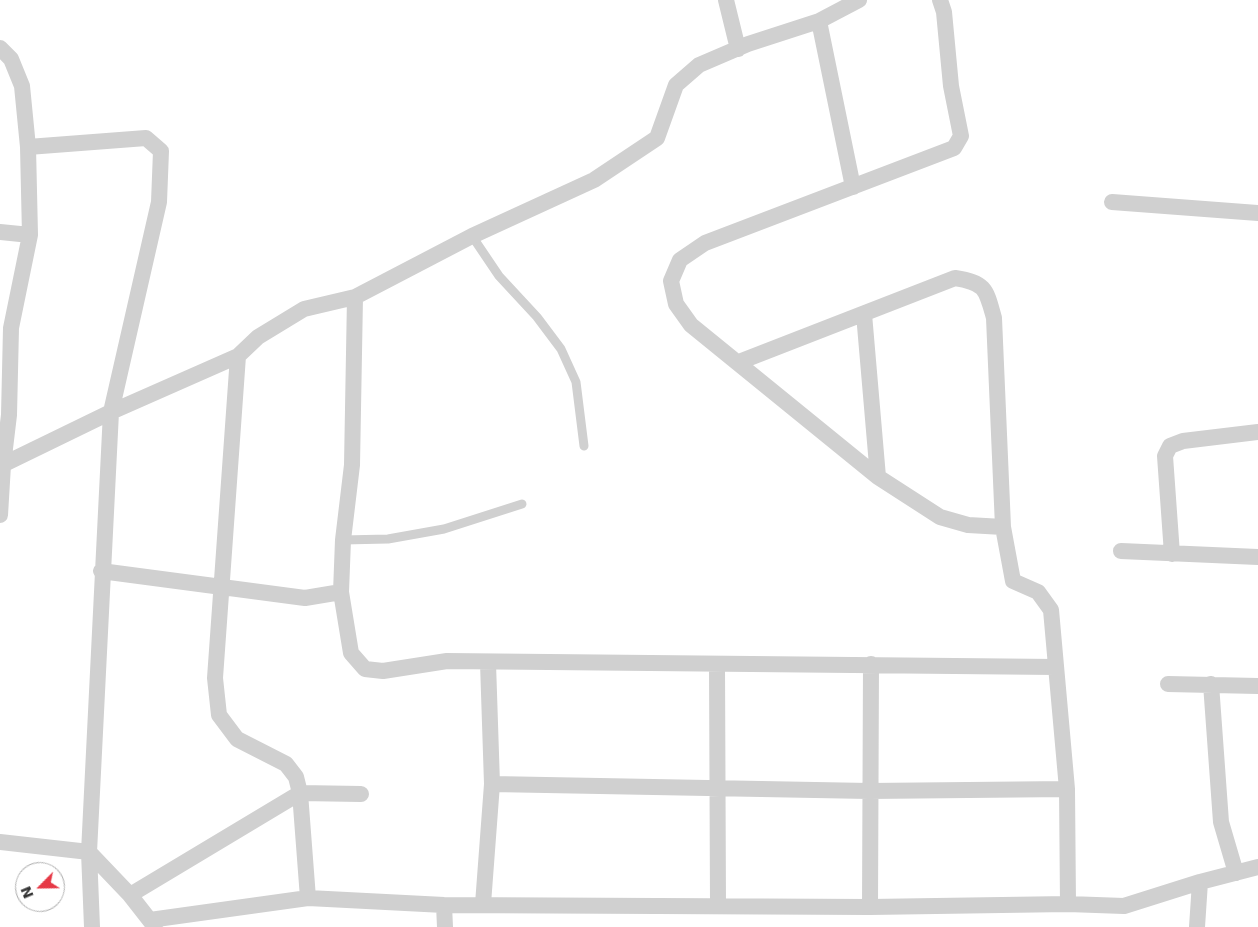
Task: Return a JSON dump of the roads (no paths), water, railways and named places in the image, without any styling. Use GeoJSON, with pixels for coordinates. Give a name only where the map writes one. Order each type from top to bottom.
{"type":"FeatureCollection","features":[{"type":"Feature","properties":{"kind":"street"},"geometry":{"type":"LineString","coordinates":[[726,0],[738,48]]}},
{"type":"Feature","properties":{"kind":"street"},"geometry":{"type":"LineString","coordinates":[[1,466],[111,412],[238,356],[258,337],[304,309],[354,297],[472,236],[594,180],[656,138],[676,85],[699,65],[738,48],[819,21],[859,0]]}},
{"type":"Feature","properties":{"kind":"street"},"geometry":{"type":"LineString","coordinates":[[940,0],[944,12],[951,86],[961,136],[954,148],[705,243],[680,260],[671,281],[676,304],[691,325],[722,352],[739,362],[878,477],[940,517],[968,525],[1003,527]]}},
{"type":"Feature","properties":{"kind":"street"},"geometry":{"type":"LineString","coordinates":[[819,21],[853,187]]}},
{"type":"Feature","properties":{"kind":"street"},"geometry":{"type":"LineString","coordinates":[[0,48],[11,59],[22,86],[28,147],[30,236],[11,328],[10,415],[1,466],[0,515]]}},
{"type":"Feature","properties":{"kind":"street"},"geometry":{"type":"LineString","coordinates":[[28,147],[146,138],[161,150],[160,202],[111,412],[101,571],[89,852],[92,927]]}},
{"type":"Feature","properties":{"kind":"street"},"geometry":{"type":"LineString","coordinates":[[1112,202],[1258,213]]}},
{"type":"Feature","properties":{"kind":"street"},"geometry":{"type":"LineString","coordinates":[[0,232],[30,236]]}},
{"type":"Feature","properties":{"kind":"street"},"geometry":{"type":"LineString","coordinates":[[739,362],[955,278],[975,281],[988,294],[994,318],[1003,527],[1013,581],[1038,592],[1050,610],[1067,789],[1068,904]]}},
{"type":"Feature","properties":{"kind":"street"},"geometry":{"type":"LineString","coordinates":[[354,297],[352,465],[342,540],[341,592],[351,653],[365,669],[384,671],[448,662],[1056,667]]}},
{"type":"Feature","properties":{"kind":"street"},"geometry":{"type":"LineString","coordinates":[[864,314],[878,477]]}},
{"type":"Feature","properties":{"kind":"street"},"geometry":{"type":"LineString","coordinates":[[238,356],[215,678],[219,715],[237,739],[286,764],[296,777],[300,793],[308,898]]}},
{"type":"Feature","properties":{"kind":"street"},"geometry":{"type":"LineString","coordinates":[[1172,554],[1165,456],[1170,446],[1183,441],[1258,432]]}},
{"type":"Feature","properties":{"kind":"street"},"geometry":{"type":"LineString","coordinates":[[1121,551],[1258,557]]}},
{"type":"Feature","properties":{"kind":"street"},"geometry":{"type":"LineString","coordinates":[[101,571],[305,598],[341,592]]}},
{"type":"Feature","properties":{"kind":"street"},"geometry":{"type":"LineString","coordinates":[[483,904],[492,784],[488,663]]}},
{"type":"Feature","properties":{"kind":"street"},"geometry":{"type":"LineString","coordinates":[[870,907],[871,664]]}},
{"type":"Feature","properties":{"kind":"street"},"geometry":{"type":"LineString","coordinates":[[717,665],[718,906]]}},
{"type":"Feature","properties":{"kind":"street"},"geometry":{"type":"LineString","coordinates":[[1168,684],[1258,686]]}},
{"type":"Feature","properties":{"kind":"street"},"geometry":{"type":"LineString","coordinates":[[1211,684],[1221,822],[1236,873]]}},
{"type":"Feature","properties":{"kind":"street"},"geometry":{"type":"LineString","coordinates":[[492,784],[869,791],[1067,789]]}},
{"type":"Feature","properties":{"kind":"street"},"geometry":{"type":"LineString","coordinates":[[130,895],[300,793],[361,794]]}},
{"type":"Feature","properties":{"kind":"street"},"geometry":{"type":"LineString","coordinates":[[0,842],[89,852],[130,895],[152,923],[308,898],[444,905],[870,907],[1068,904],[1124,906],[1200,882],[1258,867]]}},
{"type":"Feature","properties":{"kind":"street"},"geometry":{"type":"LineString","coordinates":[[1196,927],[1200,882]]}},
{"type":"Feature","properties":{"kind":"street"},"geometry":{"type":"LineString","coordinates":[[444,905],[445,927]]}},
{"type":"Feature","properties":{"kind":"lane"},"geometry":{"type":"LineString","coordinates":[[472,236],[499,276],[537,317],[561,349],[576,382],[584,446]]}},
{"type":"Feature","properties":{"kind":"lane"},"geometry":{"type":"LineString","coordinates":[[342,540],[388,539],[444,529],[522,504]]}}]}
